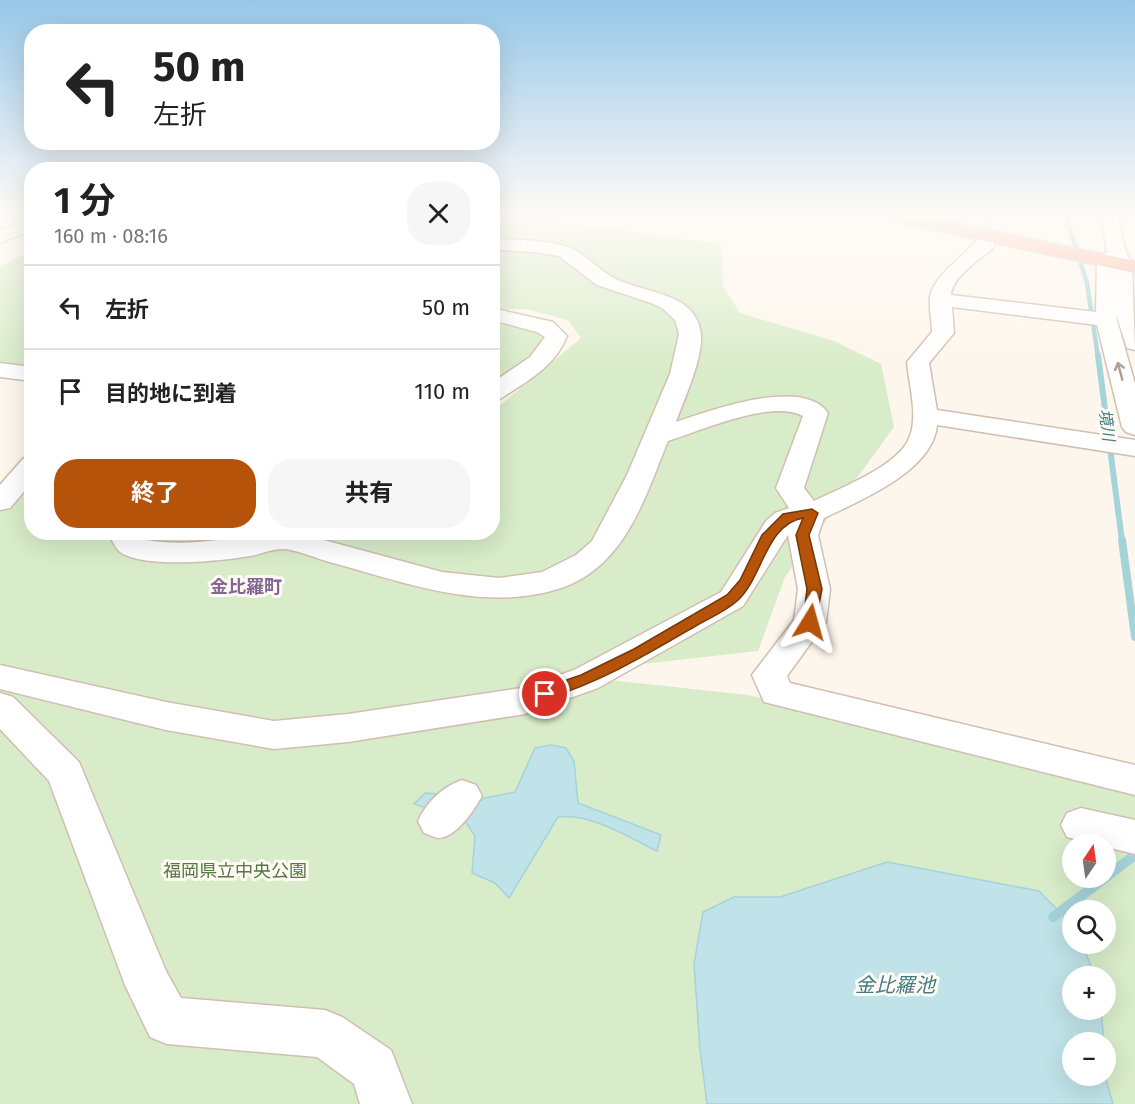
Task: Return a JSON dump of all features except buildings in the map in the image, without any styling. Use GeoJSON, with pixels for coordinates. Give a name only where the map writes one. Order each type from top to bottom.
{"type":"FeatureCollection","features":[{"type":"Feature","properties":{"kind":"street"},"geometry":{"type":"LineString","coordinates":[[298,540],[447,582],[493,588],[520,587],[552,580],[581,565],[603,549],[616,528],[658,436],[689,350],[690,335],[680,314],[664,298],[610,284],[585,267]]}},
{"type":"Feature","properties":{"kind":"street"},"geometry":{"type":"LineString","coordinates":[[0,677],[166,716],[274,735],[402,722],[525,701],[586,679],[639,652],[732,598],[746,582],[767,538],[787,517],[812,513],[893,469],[912,455],[922,438],[924,416],[918,363],[943,333],[941,291],[962,267]]}},
{"type":"Feature","properties":{"kind":"street"},"geometry":{"type":"LineString","coordinates":[[1121,267],[1106,320],[1135,427]]}},
{"type":"Feature","properties":{"kind":"street"},"geometry":{"type":"LineString","coordinates":[[1123,267],[1124,304],[1135,343]]}},
{"type":"Feature","properties":{"kind":"street"},"geometry":{"type":"LineString","coordinates":[[941,300],[1106,320]]}},
{"type":"Feature","properties":{"kind":"street"},"geometry":{"type":"LineString","coordinates":[[500,316],[545,327],[556,336],[554,344],[532,366],[500,388]]}},
{"type":"Feature","properties":{"kind":"street"},"geometry":{"type":"LineString","coordinates":[[658,436],[774,402],[794,402],[810,407],[816,413],[790,488],[795,499],[812,513]]}},
{"type":"Feature","properties":{"kind":"street"},"geometry":{"type":"LineString","coordinates":[[924,416],[1135,447]]}},
{"type":"Feature","properties":{"kind":"street"},"geometry":{"type":"LineString","coordinates":[[0,502],[24,474]]}},
{"type":"Feature","properties":{"kind":"street"},"geometry":{"type":"LineString","coordinates":[[812,513],[802,535],[814,589],[810,622],[769,675],[777,693],[1135,780]]}},
{"type":"Feature","properties":{"kind":"street"},"geometry":{"type":"LineString","coordinates":[[127,540],[130,545],[170,554],[248,547],[271,540]]}},
{"type":"Feature","properties":{"kind":"street"},"geometry":{"type":"LineString","coordinates":[[0,706],[65,773],[148,985],[167,1020],[325,1034],[373,1068],[386,1104]]}},
{"type":"Feature","properties":{"kind":"street"},"geometry":{"type":"LineString","coordinates":[[1080,825],[1135,837]]}},
{"type":"Feature","properties":{"kind":"green space"},"geometry":{"type":"Polygon","coordinates":[[[0,267],[24,267],[24,365],[0,361],[0,267]]]}},
{"type":"Feature","properties":{"kind":"green space","name":"福岡県立中央公園"},"geometry":{"type":"Polygon","coordinates":[[[500,267],[722,267],[723,286],[740,313],[834,341],[881,364],[894,427],[785,577],[758,651],[554,674],[748,695],[1135,787],[1135,1104],[0,1104],[0,482],[24,455],[24,540],[500,540],[500,405],[581,338],[568,320],[526,309],[500,309],[500,267]]]}},
{"type":"Feature","properties":{"kind":"green space"},"geometry":{"type":"Polygon","coordinates":[[[500,320],[545,327],[554,344],[500,388],[500,320]]]}},
{"type":"Feature","properties":{"kind":"water"},"geometry":{"type":"Polygon","coordinates":[[[551,745],[566,748],[574,761],[578,803],[661,835],[657,851],[596,822],[558,817],[509,898],[495,883],[472,873],[475,836],[465,821],[414,804],[425,793],[437,794],[442,800],[466,811],[485,798],[515,792],[535,748],[551,745]]]}},
{"type":"Feature","properties":{"kind":"water","name":"金比羅池"},"geometry":{"type":"Polygon","coordinates":[[[887,862],[1039,891],[1062,915],[1062,954],[1086,954],[1091,966],[1062,966],[1062,1020],[1102,1020],[1103,1032],[1062,1032],[1062,1086],[1108,1086],[1113,1104],[707,1104],[700,1049],[694,964],[703,912],[734,897],[780,897],[887,862]]]}},
{"type":"Feature","properties":{"kind":"waterway","name":"境川"},"geometry":{"type":"LineString","coordinates":[[1082,267],[1087,283],[1098,357]]}},
{"type":"Feature","properties":{"kind":"waterway","name":"境川"},"geometry":{"type":"LineString","coordinates":[[1098,355],[1122,541]]}},
{"type":"Feature","properties":{"kind":"waterway","name":"境川"},"geometry":{"type":"LineString","coordinates":[[1122,540],[1135,637]]}},
{"type":"Feature","properties":{"kind":"waterway","name":"境川"},"geometry":{"type":"LineString","coordinates":[[1116,869],[1135,855]]}},
{"type":"Feature","properties":{"kind":"waterway","name":"境川"},"geometry":{"type":"LineString","coordinates":[[1053,917],[1092,888]]}},
{"type":"Feature","properties":{"kind":"district","name":"金比羅町"},"geometry":{"type":"Point","coordinates":[246,587]}},
{"type":"Feature","properties":{"kind":"route"},"geometry":{"type":"LineString","coordinates":[[545,694],[586,679],[639,652],[732,598],[746,582],[767,538],[787,517],[812,513],[802,535],[814,589],[810,622]]}}]}
